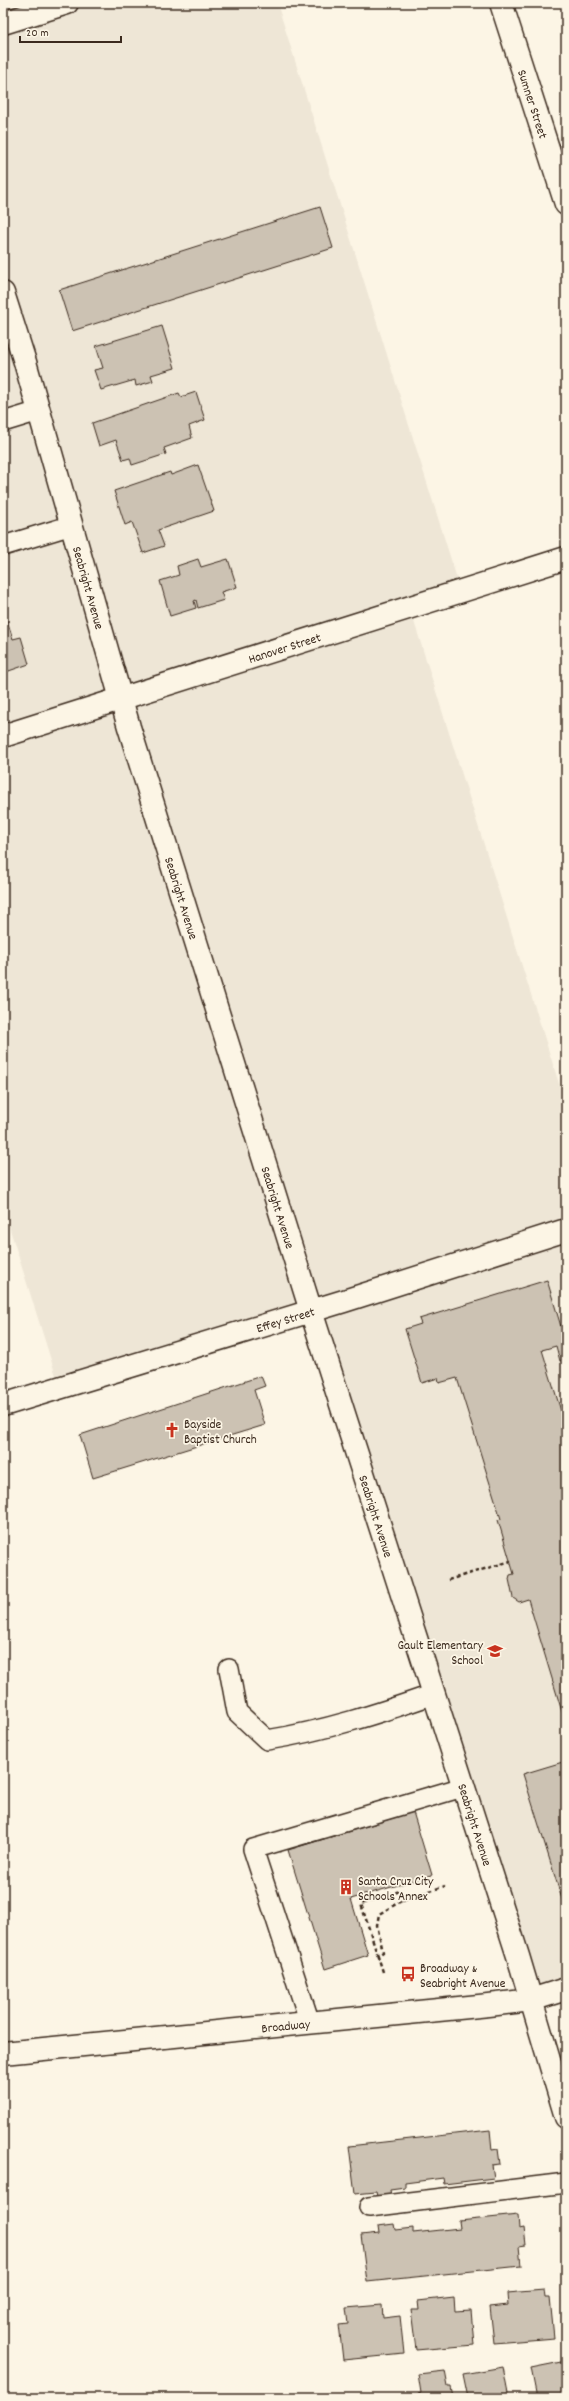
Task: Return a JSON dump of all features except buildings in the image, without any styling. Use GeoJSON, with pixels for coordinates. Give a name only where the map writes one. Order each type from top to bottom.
{"type":"FeatureCollection","features":[{"type":"Feature","properties":{"kind":"main road"},"geometry":{"type":"LineString","coordinates":[[3,23],[67,3]]}},
{"type":"Feature","properties":{"kind":"main road","name":"Sumner Street"},"geometry":{"type":"LineString","coordinates":[[501,3],[566,204]]}},
{"type":"Feature","properties":{"kind":"main road","name":"Seabright Avenue"},"geometry":{"type":"LineString","coordinates":[[3,293],[39,411],[121,698],[311,1311],[434,1694],[566,2117]]}},
{"type":"Feature","properties":{"kind":"main road","name":"Hanover Street"},"geometry":{"type":"LineString","coordinates":[[3,736],[566,558]]}},
{"type":"Feature","properties":{"kind":"main road","name":"Effey Street"},"geometry":{"type":"LineString","coordinates":[[3,1405],[311,1311],[566,1230]]}},
{"type":"Feature","properties":{"kind":"main road","name":"Broadway"},"geometry":{"type":"LineString","coordinates":[[3,2053],[530,2000],[566,1989]]}},
{"type":"Feature","properties":{"kind":"lane"},"geometry":{"type":"LineString","coordinates":[[3,422],[39,411]]}},
{"type":"Feature","properties":{"kind":"lane"},"geometry":{"type":"LineString","coordinates":[[3,546],[72,525]]}},
{"type":"Feature","properties":{"kind":"lane"},"geometry":{"type":"LineString","coordinates":[[229,1669],[237,1712],[267,1740],[292,1736],[390,1710],[434,1694]]}},
{"type":"Feature","properties":{"kind":"lane"},"geometry":{"type":"LineString","coordinates":[[310,2023],[253,1849],[463,1787]]}},
{"type":"Feature","properties":{"kind":"lane"},"geometry":{"type":"LineString","coordinates":[[369,2207],[566,2183]]}},
{"type":"Feature","properties":{"kind":"path"},"geometry":{"type":"LineString","coordinates":[[448,1580],[511,1561]]}},
{"type":"Feature","properties":{"kind":"path"},"geometry":{"type":"LineString","coordinates":[[378,1956],[383,1952],[377,1925],[379,1914],[403,1900],[445,1886]]}},
{"type":"Feature","properties":{"kind":"path"},"geometry":{"type":"LineString","coordinates":[[383,1972],[361,1904],[400,1891],[403,1900]]}},
{"type":"Feature","properties":{"kind":"shaded area"},"geometry":{"type":"Polygon","coordinates":[[[3,3],[277,3],[463,598],[412,615],[566,1106],[566,1987],[531,1998],[318,1316],[62,1395],[3,1207],[3,3]]]}},
{"type":"Feature","properties":{"kind":"place","name":"Bayside Baptist Church"},"geometry":{"type":"Point","coordinates":[172,1430]}},
{"type":"Feature","properties":{"kind":"place","name":"Gault Elementary School"},"geometry":{"type":"Point","coordinates":[495,1651]}},
{"type":"Feature","properties":{"kind":"place","name":"Santa Cruz City Schools Annex"},"geometry":{"type":"Point","coordinates":[346,1887]}},
{"type":"Feature","properties":{"kind":"place","name":"Broadway & Seabright Avenue"},"geometry":{"type":"Point","coordinates":[408,1974]}}]}
